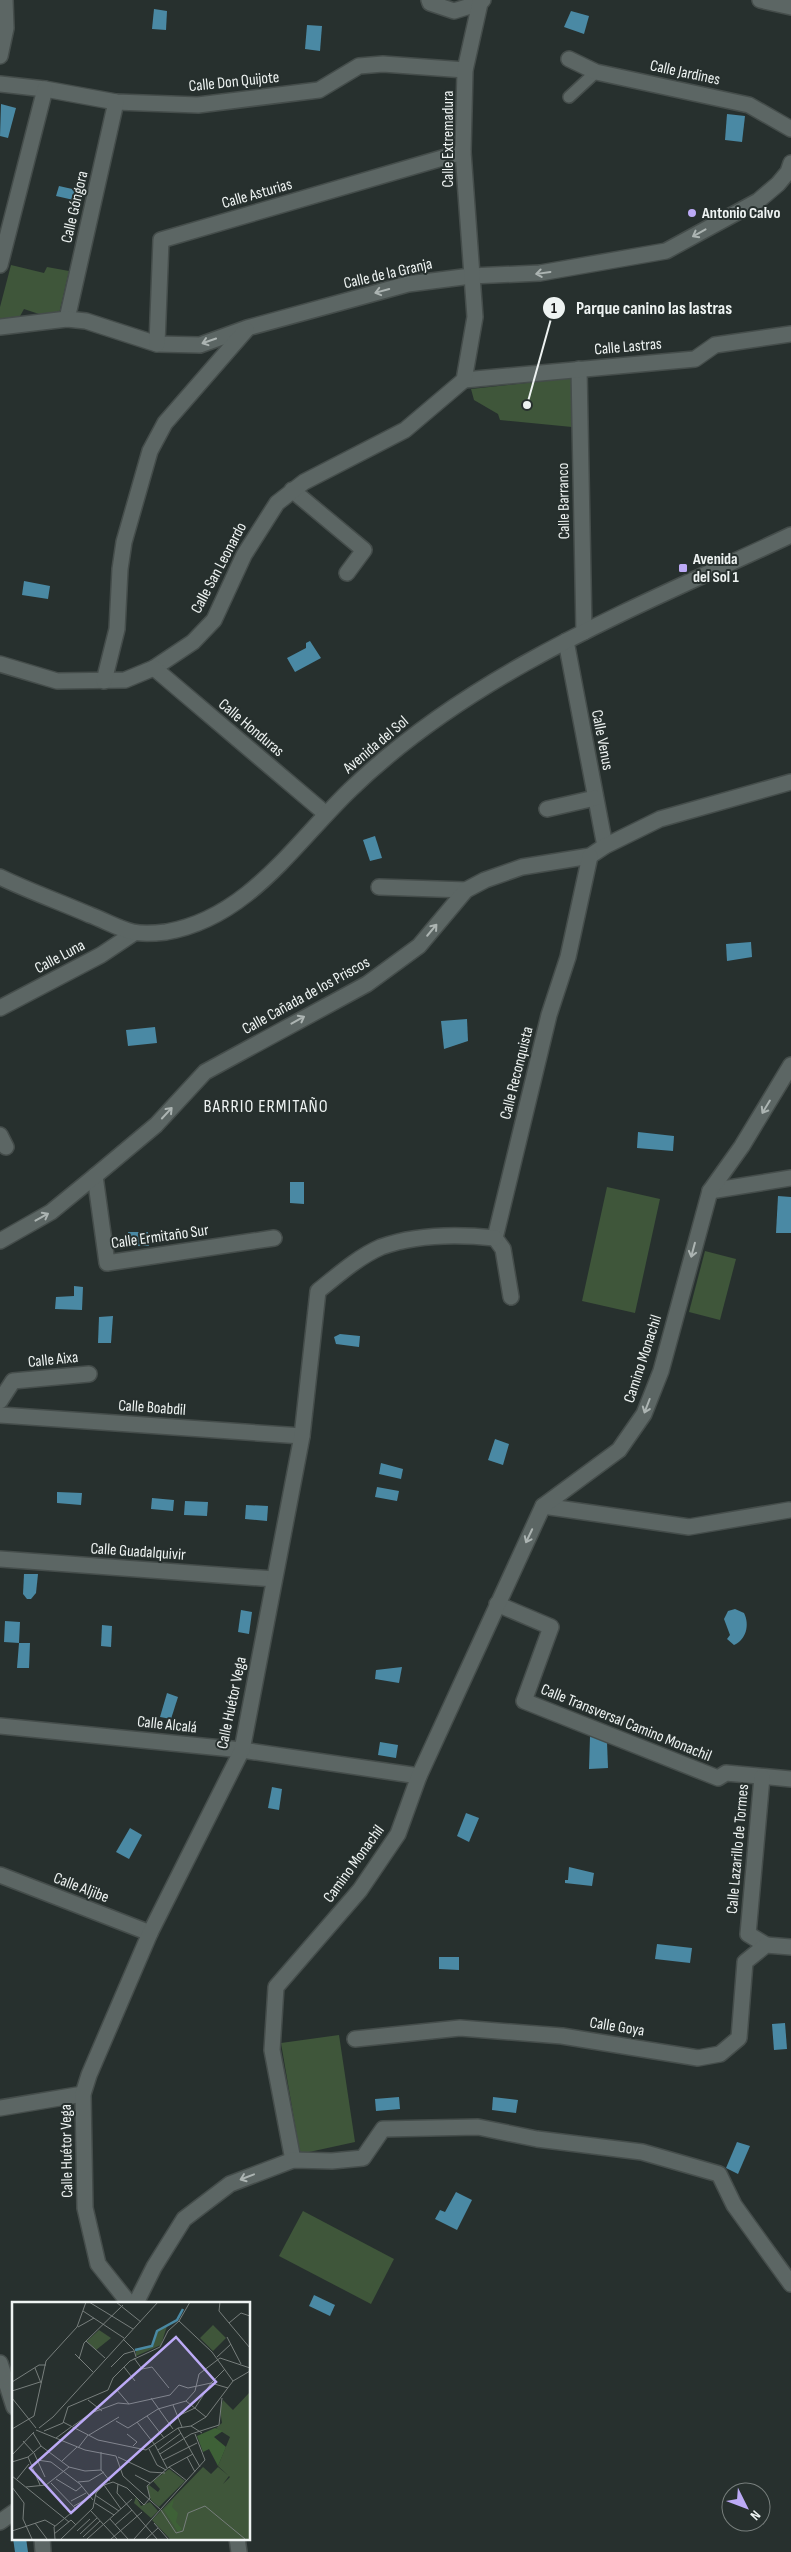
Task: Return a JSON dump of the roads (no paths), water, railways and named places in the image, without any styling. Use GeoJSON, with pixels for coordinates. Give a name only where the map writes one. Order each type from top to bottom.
{"type":"FeatureCollection","features":[{"type":"Feature","properties":{"kind":"street"},"geometry":{"type":"LineString","coordinates":[[0,56],[6,28],[5,0]]}},
{"type":"Feature","properties":{"kind":"street"},"geometry":{"type":"LineString","coordinates":[[428,0],[430,3],[454,11],[482,2]]}},
{"type":"Feature","properties":{"kind":"street"},"geometry":{"type":"LineString","coordinates":[[760,0],[791,7]]}},
{"type":"Feature","properties":{"kind":"street","name":"Calle Extremadura"},"geometry":{"type":"LineString","coordinates":[[471,276],[463,152],[465,70],[482,2]]}},
{"type":"Feature","properties":{"kind":"street","name":"Calle Jardines"},"geometry":{"type":"LineString","coordinates":[[569,59],[596,72],[749,105],[791,129]]}},
{"type":"Feature","properties":{"kind":"street","name":"Calle Don Quijote"},"geometry":{"type":"LineString","coordinates":[[0,84],[46,89],[116,102],[198,105],[319,90],[359,66],[383,64],[465,70]]}},
{"type":"Feature","properties":{"kind":"street"},"geometry":{"type":"LineString","coordinates":[[0,265],[46,89]]}},
{"type":"Feature","properties":{"kind":"street","name":"Calle Góngora"},"geometry":{"type":"LineString","coordinates":[[67,319],[116,102]]}},
{"type":"Feature","properties":{"kind":"street","name":"Calle Asturias"},"geometry":{"type":"LineString","coordinates":[[157,344],[161,240],[463,152]]}},
{"type":"Feature","properties":{"kind":"street","name":"Calle de la Granja"},"geometry":{"type":"LineString","coordinates":[[0,327],[67,319],[86,320],[157,344],[200,345],[248,328],[408,284],[471,276],[540,273],[666,251],[758,201],[778,184],[788,172],[791,163]]}},
{"type":"Feature","properties":{"kind":"street"},"geometry":{"type":"LineString","coordinates":[[464,380],[475,317],[471,276]]}},
{"type":"Feature","properties":{"kind":"street"},"geometry":{"type":"LineString","coordinates":[[104,681],[117,629],[120,569],[124,542],[150,451],[170,416],[248,328]]}},
{"type":"Feature","properties":{"kind":"street","name":"Calle Lastras"},"geometry":{"type":"LineString","coordinates":[[464,380],[695,358],[715,345],[790,334]]}},
{"type":"Feature","properties":{"kind":"street","name":"Calle Barranco"},"geometry":{"type":"LineString","coordinates":[[579,369],[584,632]]}},
{"type":"Feature","properties":{"kind":"street","name":"Calle San Leonardo"},"geometry":{"type":"LineString","coordinates":[[0,664],[57,681],[125,680],[154,668],[193,642],[214,620],[244,555],[265,520],[278,503],[292,490],[338,463],[405,430],[464,380]]}},
{"type":"Feature","properties":{"kind":"street"},"geometry":{"type":"LineString","coordinates":[[292,490],[364,550],[347,573]]}},
{"type":"Feature","properties":{"kind":"street","name":"Avenida del Sol"},"geometry":{"type":"LineString","coordinates":[[0,877],[134,933],[164,932],[188,926],[225,910],[263,882],[352,788],[418,731],[489,683],[584,632],[791,535]]}},
{"type":"Feature","properties":{"kind":"street","name":"Calle Venus"},"geometry":{"type":"LineString","coordinates":[[566,641],[605,846]]}},
{"type":"Feature","properties":{"kind":"street","name":"Calle Honduras"},"geometry":{"type":"LineString","coordinates":[[154,668],[326,814]]}},
{"type":"Feature","properties":{"kind":"street","name":"Calle Cañada de los Priscos"},"geometry":{"type":"LineString","coordinates":[[0,1241],[51,1212],[95,1176],[156,1125],[205,1072],[367,984],[419,946],[466,890],[485,880],[522,867],[590,856],[659,813],[791,782]]}},
{"type":"Feature","properties":{"kind":"street"},"geometry":{"type":"LineString","coordinates":[[547,809],[596,798]]}},
{"type":"Feature","properties":{"kind":"street","name":"Calle Reconquista"},"geometry":{"type":"LineString","coordinates":[[495,1238],[549,1015],[568,957],[590,856]]}},
{"type":"Feature","properties":{"kind":"street"},"geometry":{"type":"LineString","coordinates":[[379,888],[466,890]]}},
{"type":"Feature","properties":{"kind":"street","name":"Calle Luna"},"geometry":{"type":"LineString","coordinates":[[0,1008],[101,955],[134,933]]}},
{"type":"Feature","properties":{"kind":"street","name":"Camino Monachil"},"geometry":{"type":"LineString","coordinates":[[293,2160],[272,2050],[276,1987],[366,1882],[398,1834],[419,1776],[543,1506],[620,1450],[644,1414],[660,1371],[710,1191],[742,1146],[791,1066]]}},
{"type":"Feature","properties":{"kind":"street","name":"Calle Ermitaño Sur"},"geometry":{"type":"LineString","coordinates":[[95,1176],[107,1263],[274,1238]]}},
{"type":"Feature","properties":{"kind":"street"},"geometry":{"type":"LineString","coordinates":[[710,1191],[791,1178]]}},
{"type":"Feature","properties":{"kind":"street","name":"Calle Huétor Vega"},"geometry":{"type":"LineString","coordinates":[[128,2302],[98,2264],[85,2208],[83,2094],[88,2075],[150,1934],[242,1750],[302,1436],[318,1290],[355,1262],[381,1248],[442,1236],[463,1235],[495,1238]]}},
{"type":"Feature","properties":{"kind":"street"},"geometry":{"type":"LineString","coordinates":[[495,1238],[503,1248],[511,1297]]}},
{"type":"Feature","properties":{"kind":"street","name":"Calle Aixa"},"geometry":{"type":"LineString","coordinates":[[0,1401],[13,1382],[89,1374]]}},
{"type":"Feature","properties":{"kind":"street","name":"Calle Boabdil"},"geometry":{"type":"LineString","coordinates":[[0,1415],[302,1436]]}},
{"type":"Feature","properties":{"kind":"street"},"geometry":{"type":"LineString","coordinates":[[543,1506],[689,1527],[789,1510]]}},
{"type":"Feature","properties":{"kind":"street","name":"Calle Guadalquivir"},"geometry":{"type":"LineString","coordinates":[[0,1559],[274,1579]]}},
{"type":"Feature","properties":{"kind":"street","name":"Calle Transversal Camino Monachil"},"geometry":{"type":"LineString","coordinates":[[497,1604],[550,1627],[524,1701],[718,1778],[726,1773],[791,1779]]}},
{"type":"Feature","properties":{"kind":"street","name":"Calle Alcalá"},"geometry":{"type":"LineString","coordinates":[[0,1726],[242,1750],[419,1776]]}},
{"type":"Feature","properties":{"kind":"street","name":"Calle Lazarillo de Tormes"},"geometry":{"type":"LineString","coordinates":[[762,1776],[748,1934],[766,1945]]}},
{"type":"Feature","properties":{"kind":"street","name":"Calle Aljibe"},"geometry":{"type":"LineString","coordinates":[[1,1878],[150,1934]]}},
{"type":"Feature","properties":{"kind":"street"},"geometry":{"type":"LineString","coordinates":[[766,1945],[791,1947]]}},
{"type":"Feature","properties":{"kind":"street","name":"Calle Goya"},"geometry":{"type":"LineString","coordinates":[[355,2039],[460,2028],[562,2036],[698,2058],[720,2054],[739,2038],[745,1962],[766,1945]]}},
{"type":"Feature","properties":{"kind":"street"},"geometry":{"type":"LineString","coordinates":[[0,2108],[83,2094]]}},
{"type":"Feature","properties":{"kind":"street"},"geometry":{"type":"LineString","coordinates":[[136,2302],[154,2267],[184,2219],[230,2184],[293,2160],[332,2161],[363,2158],[383,2129],[459,2126],[642,2152],[719,2174],[734,2205],[791,2284]]}},
{"type":"Feature","properties":{"kind":"street"},"geometry":{"type":"LineString","coordinates":[[0,2363],[12,2402]]}},
{"type":"Feature","properties":{"kind":"street"},"geometry":{"type":"LineString","coordinates":[[0,2522],[12,2513]]}},
{"type":"Feature","properties":{"kind":"lane"},"geometry":{"type":"LineString","coordinates":[[569,97],[596,72]]}},
{"type":"Feature","properties":{"kind":"water"},"geometry":{"type":"Polygon","coordinates":[[[154,9],[167,11],[166,30],[152,29],[154,9]]]}},
{"type":"Feature","properties":{"kind":"water"},"geometry":{"type":"Polygon","coordinates":[[[571,11],[589,16],[584,34],[564,27],[571,11]]]}},
{"type":"Feature","properties":{"kind":"water"},"geometry":{"type":"Polygon","coordinates":[[[307,25],[322,26],[320,51],[305,49],[307,25]]]}},
{"type":"Feature","properties":{"kind":"water"},"geometry":{"type":"Polygon","coordinates":[[[1,104],[16,108],[8,138],[0,136],[1,104]]]}},
{"type":"Feature","properties":{"kind":"water"},"geometry":{"type":"Polygon","coordinates":[[[727,114],[745,116],[742,142],[725,140],[727,114]]]}},
{"type":"Feature","properties":{"kind":"water"},"geometry":{"type":"Polygon","coordinates":[[[59,186],[81,191],[78,201],[56,196],[59,186]]]}},
{"type":"Feature","properties":{"kind":"water"},"geometry":{"type":"Polygon","coordinates":[[[24,581],[50,586],[48,599],[22,595],[24,581]]]}},
{"type":"Feature","properties":{"kind":"water"},"geometry":{"type":"Polygon","coordinates":[[[310,641],[321,658],[295,672],[287,658],[306,648],[306,643],[310,641]]]}},
{"type":"Feature","properties":{"kind":"water"},"geometry":{"type":"Polygon","coordinates":[[[375,836],[382,858],[370,861],[363,840],[375,836]]]}},
{"type":"Feature","properties":{"kind":"water"},"geometry":{"type":"Polygon","coordinates":[[[751,942],[752,957],[727,961],[726,944],[751,942]]]}},
{"type":"Feature","properties":{"kind":"water"},"geometry":{"type":"Polygon","coordinates":[[[467,1019],[468,1041],[444,1049],[441,1021],[467,1019]]]}},
{"type":"Feature","properties":{"kind":"water"},"geometry":{"type":"Polygon","coordinates":[[[155,1027],[157,1043],[128,1046],[126,1030],[155,1027]]]}},
{"type":"Feature","properties":{"kind":"water"},"geometry":{"type":"Polygon","coordinates":[[[638,1132],[674,1136],[673,1151],[637,1148],[638,1132]]]}},
{"type":"Feature","properties":{"kind":"water"},"geometry":{"type":"Polygon","coordinates":[[[290,1182],[304,1182],[304,1204],[290,1203],[290,1182]]]}},
{"type":"Feature","properties":{"kind":"water"},"geometry":{"type":"Polygon","coordinates":[[[778,1196],[791,1197],[791,1233],[776,1233],[778,1196]]]}},
{"type":"Feature","properties":{"kind":"water"},"geometry":{"type":"Polygon","coordinates":[[[128,1232],[148,1232],[149,1246],[129,1246],[128,1232]]]}},
{"type":"Feature","properties":{"kind":"water"},"geometry":{"type":"Polygon","coordinates":[[[74,1286],[83,1287],[82,1310],[55,1309],[56,1297],[74,1296],[74,1286]]]}},
{"type":"Feature","properties":{"kind":"water"},"geometry":{"type":"Polygon","coordinates":[[[113,1316],[111,1343],[98,1343],[99,1317],[113,1316]]]}},
{"type":"Feature","properties":{"kind":"water"},"geometry":{"type":"Polygon","coordinates":[[[340,1334],[360,1336],[359,1347],[336,1344],[334,1337],[340,1334]]]}},
{"type":"Feature","properties":{"kind":"water"},"geometry":{"type":"Polygon","coordinates":[[[495,1439],[509,1444],[503,1465],[488,1460],[495,1439]]]}},
{"type":"Feature","properties":{"kind":"water"},"geometry":{"type":"Polygon","coordinates":[[[381,1463],[403,1469],[401,1479],[379,1474],[381,1463]]]}},
{"type":"Feature","properties":{"kind":"water"},"geometry":{"type":"Polygon","coordinates":[[[377,1487],[399,1491],[397,1501],[375,1497],[377,1487]]]}},
{"type":"Feature","properties":{"kind":"water"},"geometry":{"type":"Polygon","coordinates":[[[57,1492],[82,1493],[81,1505],[57,1503],[57,1492]]]}},
{"type":"Feature","properties":{"kind":"water"},"geometry":{"type":"Polygon","coordinates":[[[152,1498],[174,1500],[173,1511],[151,1509],[152,1498]]]}},
{"type":"Feature","properties":{"kind":"water"},"geometry":{"type":"Polygon","coordinates":[[[185,1501],[208,1502],[207,1516],[184,1515],[185,1501]]]}},
{"type":"Feature","properties":{"kind":"water"},"geometry":{"type":"Polygon","coordinates":[[[246,1505],[268,1506],[267,1521],[245,1519],[246,1505]]]}},
{"type":"Feature","properties":{"kind":"water"},"geometry":{"type":"Polygon","coordinates":[[[24,1574],[38,1574],[36,1593],[31,1599],[27,1599],[23,1594],[24,1574]]]}},
{"type":"Feature","properties":{"kind":"water"},"geometry":{"type":"Polygon","coordinates":[[[735,1609],[744,1613],[747,1627],[744,1636],[734,1645],[727,1639],[730,1635],[724,1619],[728,1611],[735,1609]]]}},
{"type":"Feature","properties":{"kind":"water"},"geometry":{"type":"Polygon","coordinates":[[[241,1610],[252,1612],[249,1634],[238,1632],[241,1610]]]}},
{"type":"Feature","properties":{"kind":"water"},"geometry":{"type":"Polygon","coordinates":[[[5,1621],[20,1622],[19,1643],[4,1642],[5,1621]]]}},
{"type":"Feature","properties":{"kind":"water"},"geometry":{"type":"Polygon","coordinates":[[[102,1625],[112,1626],[111,1647],[101,1646],[102,1625]]]}},
{"type":"Feature","properties":{"kind":"water"},"geometry":{"type":"Polygon","coordinates":[[[19,1643],[30,1643],[29,1668],[17,1668],[19,1643]]]}},
{"type":"Feature","properties":{"kind":"water"},"geometry":{"type":"Polygon","coordinates":[[[402,1667],[399,1683],[375,1679],[376,1670],[402,1667]]]}},
{"type":"Feature","properties":{"kind":"water"},"geometry":{"type":"Polygon","coordinates":[[[167,1693],[178,1697],[171,1719],[160,1717],[167,1693]]]}},
{"type":"Feature","properties":{"kind":"water"},"geometry":{"type":"Polygon","coordinates":[[[590,1736],[607,1742],[608,1768],[589,1769],[590,1736]]]}},
{"type":"Feature","properties":{"kind":"water"},"geometry":{"type":"Polygon","coordinates":[[[380,1742],[398,1745],[396,1758],[378,1755],[380,1742]]]}},
{"type":"Feature","properties":{"kind":"water"},"geometry":{"type":"Polygon","coordinates":[[[272,1787],[282,1789],[279,1810],[268,1808],[272,1787]]]}},
{"type":"Feature","properties":{"kind":"water"},"geometry":{"type":"Polygon","coordinates":[[[466,1813],[479,1818],[469,1842],[457,1836],[466,1813]]]}},
{"type":"Feature","properties":{"kind":"water"},"geometry":{"type":"Polygon","coordinates":[[[130,1828],[142,1835],[129,1859],[116,1852],[130,1828]]]}},
{"type":"Feature","properties":{"kind":"water"},"geometry":{"type":"Polygon","coordinates":[[[569,1867],[594,1873],[592,1886],[565,1883],[565,1880],[568,1880],[569,1867]]]}},
{"type":"Feature","properties":{"kind":"water"},"geometry":{"type":"Polygon","coordinates":[[[657,1944],[692,1948],[690,1963],[655,1959],[657,1944]]]}},
{"type":"Feature","properties":{"kind":"water"},"geometry":{"type":"Polygon","coordinates":[[[439,1957],[459,1957],[459,1970],[439,1969],[439,1957]]]}},
{"type":"Feature","properties":{"kind":"water"},"geometry":{"type":"Polygon","coordinates":[[[785,2023],[787,2049],[774,2050],[772,2024],[785,2023]]]}},
{"type":"Feature","properties":{"kind":"water"},"geometry":{"type":"Polygon","coordinates":[[[399,2097],[400,2109],[376,2111],[375,2099],[399,2097]]]}},
{"type":"Feature","properties":{"kind":"water"},"geometry":{"type":"Polygon","coordinates":[[[493,2097],[518,2100],[516,2113],[492,2110],[493,2097]]]}},
{"type":"Feature","properties":{"kind":"water"},"geometry":{"type":"Polygon","coordinates":[[[737,2142],[750,2146],[738,2174],[726,2168],[737,2142]]]}},
{"type":"Feature","properties":{"kind":"water"},"geometry":{"type":"Polygon","coordinates":[[[456,2192],[472,2200],[457,2230],[435,2219],[440,2210],[445,2212],[456,2192]]]}},
{"type":"Feature","properties":{"kind":"water"},"geometry":{"type":"Polygon","coordinates":[[[314,2295],[335,2305],[330,2316],[309,2306],[314,2295]]]}},
{"type":"Feature","properties":{"kind":"water"},"geometry":{"type":"Polygon","coordinates":[[[13,2540],[26,2540],[28,2552],[15,2552],[13,2540]]]}},
{"type":"Feature","properties":{"kind":"place","name":"Antonio Calvo"},"geometry":{"type":"Point","coordinates":[692,213]}},
{"type":"Feature","properties":{"kind":"place","name":"Parque canino las lastras"},"geometry":{"type":"Point","coordinates":[527,405]}},
{"type":"Feature","properties":{"kind":"place","name":"Avenida del Sol 1"},"geometry":{"type":"Point","coordinates":[683,568]}},
{"type":"Feature","properties":{"kind":"district","name":"BARRIO ERMITAÑO"},"geometry":{"type":"Point","coordinates":[266,1106]}}]}
